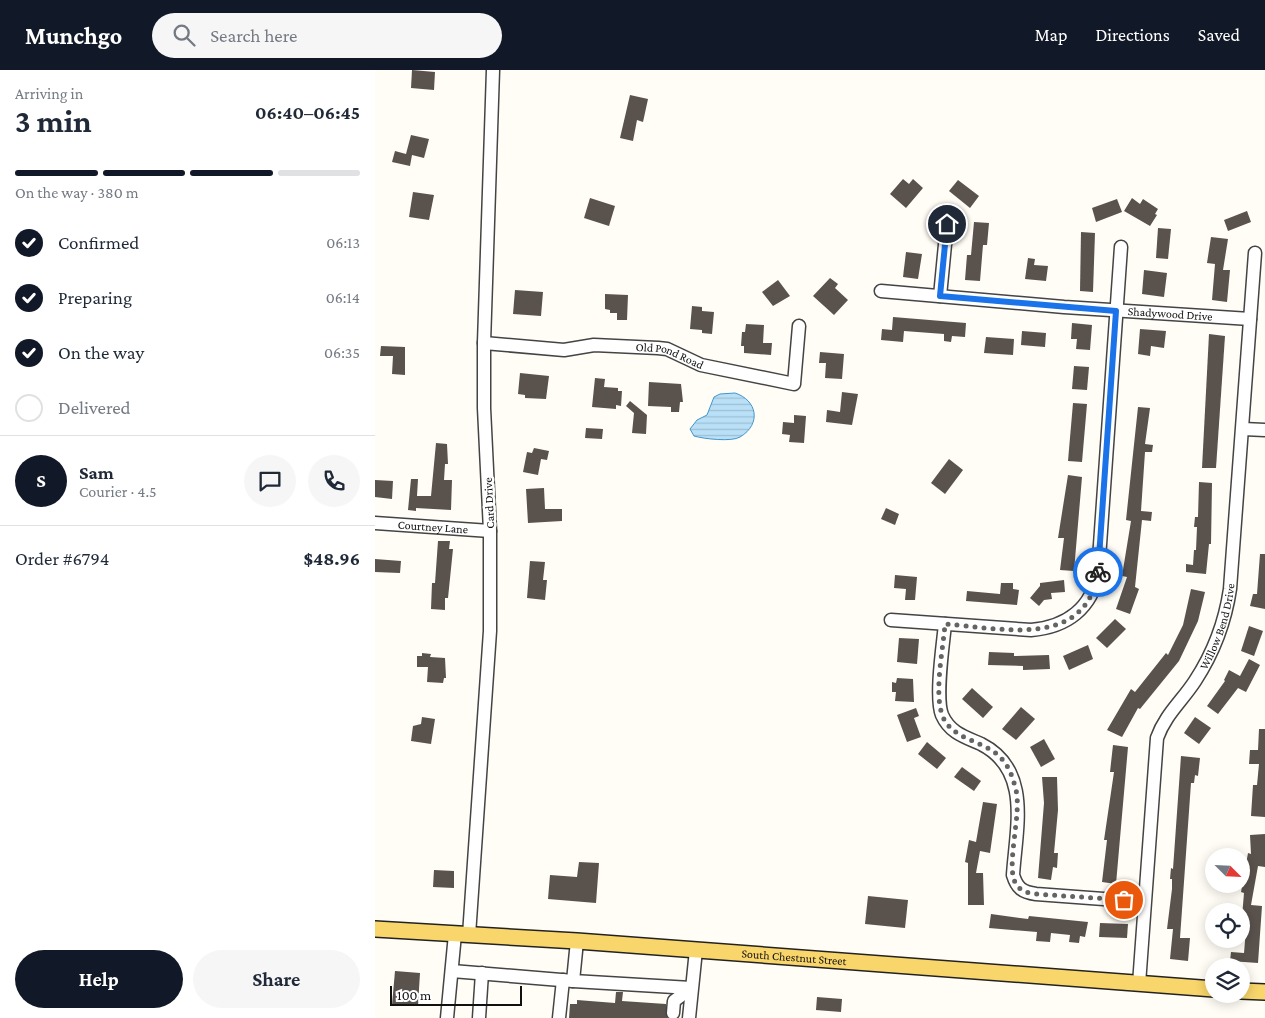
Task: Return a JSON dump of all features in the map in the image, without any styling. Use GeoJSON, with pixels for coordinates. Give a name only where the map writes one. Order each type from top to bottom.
{"type":"FeatureCollection","features":[{"type":"Feature","properties":{"kind":"main road","name":"South Chestnut Street"},"geometry":{"type":"LineString","coordinates":[[375,928],[577,941],[1205,988]]}},
{"type":"Feature","properties":{"kind":"main road"},"geometry":{"type":"LineString","coordinates":[[1250,991],[1265,992]]}},
{"type":"Feature","properties":{"kind":"street","name":"Card Drive"},"geometry":{"type":"LineString","coordinates":[[447,1018],[452,971],[462,934],[490,631],[490,531],[484,408],[484,343],[493,70]]}},
{"type":"Feature","properties":{"kind":"street"},"geometry":{"type":"LineString","coordinates":[[940,296],[947,224]]}},
{"type":"Feature","properties":{"kind":"street"},"geometry":{"type":"LineString","coordinates":[[891,620],[1031,630],[1044,629],[1072,618],[1091,598],[1098,573],[1121,246]]}},
{"type":"Feature","properties":{"kind":"street","name":"Willow Bend Drive"},"geometry":{"type":"LineString","coordinates":[[1139,984],[1157,738],[1162,723],[1194,683],[1210,657],[1226,616],[1233,560],[1255,254]]}},
{"type":"Feature","properties":{"kind":"street","name":"Shadywood Drive"},"geometry":{"type":"LineString","coordinates":[[881,291],[1116,311],[1250,319]]}},
{"type":"Feature","properties":{"kind":"street","name":"Old Pond Road"},"geometry":{"type":"LineString","coordinates":[[484,343],[564,350],[594,345],[667,349],[701,365],[794,384],[799,326]]}},
{"type":"Feature","properties":{"kind":"street"},"geometry":{"type":"LineString","coordinates":[[1243,429],[1265,430]]}},
{"type":"Feature","properties":{"kind":"street","name":"Courtney Lane"},"geometry":{"type":"LineString","coordinates":[[375,523],[490,531]]}},
{"type":"Feature","properties":{"kind":"street"},"geometry":{"type":"LineString","coordinates":[[945,624],[939,699],[941,713],[951,728],[961,736],[990,749],[1002,759],[1011,773],[1018,803],[1013,875],[1015,883],[1026,893],[1144,902]]}},
{"type":"Feature","properties":{"kind":"street"},"geometry":{"type":"LineString","coordinates":[[559,1018],[577,941]]}},
{"type":"Feature","properties":{"kind":"street"},"geometry":{"type":"LineString","coordinates":[[689,1018],[696,950]]}},
{"type":"Feature","properties":{"kind":"street"},"geometry":{"type":"LineString","coordinates":[[452,971],[691,988]]}},
{"type":"Feature","properties":{"kind":"street"},"geometry":{"type":"LineString","coordinates":[[479,1018],[482,973]]}},
{"type":"Feature","properties":{"kind":"street"},"geometry":{"type":"LineString","coordinates":[[673,1013],[674,1001],[691,988]]}},
{"type":"Feature","properties":{"kind":"water"},"geometry":{"type":"Polygon","coordinates":[[[735,393],[748,401],[754,413],[752,426],[747,432],[736,439],[725,440],[694,436],[690,429],[697,420],[707,415],[714,397],[720,394],[735,393]]]}},
{"type":"Feature","properties":{"kind":"building"},"geometry":{"type":"Polygon","coordinates":[[[412,70],[435,72],[434,90],[411,88],[412,70]]]}},
{"type":"Feature","properties":{"kind":"building"},"geometry":{"type":"Polygon","coordinates":[[[630,95],[648,99],[643,122],[637,120],[633,141],[620,138],[630,95]]]}},
{"type":"Feature","properties":{"kind":"building"},"geometry":{"type":"Polygon","coordinates":[[[411,135],[429,139],[424,158],[412,155],[410,166],[392,162],[395,151],[406,154],[411,135]]]}},
{"type":"Feature","properties":{"kind":"building"},"geometry":{"type":"Polygon","coordinates":[[[903,179],[909,184],[913,179],[923,188],[906,208],[890,194],[903,179]]]}},
{"type":"Feature","properties":{"kind":"building"},"geometry":{"type":"Polygon","coordinates":[[[958,180],[979,196],[970,208],[949,191],[958,180]]]}},
{"type":"Feature","properties":{"kind":"building"},"geometry":{"type":"Polygon","coordinates":[[[413,192],[434,195],[429,220],[409,217],[413,192]]]}},
{"type":"Feature","properties":{"kind":"building"},"geometry":{"type":"Polygon","coordinates":[[[590,198],[615,206],[609,226],[584,218],[590,198]]]}},
{"type":"Feature","properties":{"kind":"building"},"geometry":{"type":"Polygon","coordinates":[[[1132,198],[1140,204],[1143,199],[1158,209],[1155,214],[1157,215],[1150,226],[1124,211],[1132,198]]]}},
{"type":"Feature","properties":{"kind":"building"},"geometry":{"type":"Polygon","coordinates":[[[1117,199],[1122,212],[1096,222],[1092,208],[1117,199]]]}},
{"type":"Feature","properties":{"kind":"building"},"geometry":{"type":"Polygon","coordinates":[[[1247,211],[1251,222],[1228,231],[1224,220],[1247,211]]]}},
{"type":"Feature","properties":{"kind":"building"},"geometry":{"type":"Polygon","coordinates":[[[974,222],[989,223],[987,245],[983,245],[980,281],[965,280],[967,255],[971,255],[974,222]]]}},
{"type":"Feature","properties":{"kind":"building"},"geometry":{"type":"Polygon","coordinates":[[[1158,228],[1171,229],[1168,259],[1156,258],[1158,228]]]}},
{"type":"Feature","properties":{"kind":"building"},"geometry":{"type":"Polygon","coordinates":[[[1081,232],[1095,233],[1093,292],[1080,291],[1081,232]]]}},
{"type":"Feature","properties":{"kind":"building"},"geometry":{"type":"Polygon","coordinates":[[[1211,237],[1228,239],[1223,270],[1230,270],[1227,302],[1212,300],[1215,264],[1207,263],[1211,237]]]}},
{"type":"Feature","properties":{"kind":"building"},"geometry":{"type":"Polygon","coordinates":[[[906,252],[922,254],[918,279],[903,277],[906,252]]]}},
{"type":"Feature","properties":{"kind":"building"},"geometry":{"type":"Polygon","coordinates":[[[1028,258],[1035,259],[1034,265],[1048,266],[1046,281],[1025,279],[1028,258]]]}},
{"type":"Feature","properties":{"kind":"building"},"geometry":{"type":"Polygon","coordinates":[[[1144,270],[1167,273],[1164,297],[1142,294],[1144,270]]]}},
{"type":"Feature","properties":{"kind":"building"},"geometry":{"type":"Polygon","coordinates":[[[830,278],[838,284],[835,288],[848,300],[834,315],[813,296],[830,278]]]}},
{"type":"Feature","properties":{"kind":"building"},"geometry":{"type":"Polygon","coordinates":[[[778,280],[790,296],[773,306],[762,292],[778,280]]]}},
{"type":"Feature","properties":{"kind":"building"},"geometry":{"type":"Polygon","coordinates":[[[515,290],[543,292],[541,316],[513,314],[515,290]]]}},
{"type":"Feature","properties":{"kind":"building"},"geometry":{"type":"Polygon","coordinates":[[[605,294],[628,295],[627,320],[617,320],[617,313],[610,313],[610,310],[605,309],[605,294]]]}},
{"type":"Feature","properties":{"kind":"building"},"geometry":{"type":"Polygon","coordinates":[[[692,306],[702,307],[702,311],[714,312],[712,334],[702,333],[702,330],[690,329],[692,306]]]}},
{"type":"Feature","properties":{"kind":"building"},"geometry":{"type":"Polygon","coordinates":[[[893,317],[966,323],[965,337],[952,336],[951,342],[944,341],[944,334],[904,331],[903,342],[881,340],[882,329],[892,330],[893,317]]]}},
{"type":"Feature","properties":{"kind":"building"},"geometry":{"type":"Polygon","coordinates":[[[1072,323],[1092,325],[1090,350],[1076,349],[1077,339],[1071,339],[1072,323]]]}},
{"type":"Feature","properties":{"kind":"building"},"geometry":{"type":"Polygon","coordinates":[[[746,324],[764,325],[763,343],[772,343],[771,355],[744,353],[744,346],[741,346],[742,332],[745,332],[746,324]]]}},
{"type":"Feature","properties":{"kind":"building"},"geometry":{"type":"Polygon","coordinates":[[[1140,329],[1166,331],[1164,348],[1151,346],[1150,356],[1138,354],[1140,329]]]}},
{"type":"Feature","properties":{"kind":"building"},"geometry":{"type":"Polygon","coordinates":[[[1022,331],[1046,333],[1045,347],[1021,345],[1022,331]]]}},
{"type":"Feature","properties":{"kind":"building"},"geometry":{"type":"Polygon","coordinates":[[[1209,334],[1225,336],[1216,468],[1202,468],[1209,334]]]}},
{"type":"Feature","properties":{"kind":"building"},"geometry":{"type":"Polygon","coordinates":[[[986,337],[1014,339],[1013,355],[984,353],[986,337]]]}},
{"type":"Feature","properties":{"kind":"building"},"geometry":{"type":"Polygon","coordinates":[[[381,346],[405,347],[405,375],[392,374],[393,356],[380,356],[381,346]]]}},
{"type":"Feature","properties":{"kind":"building"},"geometry":{"type":"Polygon","coordinates":[[[820,352],[844,354],[842,379],[825,378],[826,363],[819,363],[820,352]]]}},
{"type":"Feature","properties":{"kind":"building"},"geometry":{"type":"Polygon","coordinates":[[[1074,366],[1089,367],[1087,390],[1072,389],[1074,366]]]}},
{"type":"Feature","properties":{"kind":"building"},"geometry":{"type":"Polygon","coordinates":[[[520,373],[549,376],[546,399],[525,398],[525,395],[518,394],[520,373]]]}},
{"type":"Feature","properties":{"kind":"building"},"geometry":{"type":"Polygon","coordinates":[[[595,378],[605,379],[604,387],[618,388],[618,391],[622,391],[621,406],[616,405],[616,409],[592,407],[595,378]]]}},
{"type":"Feature","properties":{"kind":"building"},"geometry":{"type":"Polygon","coordinates":[[[649,382],[681,384],[683,402],[680,402],[679,412],[671,412],[671,407],[648,406],[649,382]]]}},
{"type":"Feature","properties":{"kind":"building"},"geometry":{"type":"Polygon","coordinates":[[[842,392],[858,394],[852,425],[826,422],[827,410],[840,412],[842,392]]]}},
{"type":"Feature","properties":{"kind":"building"},"geometry":{"type":"Polygon","coordinates":[[[630,401],[647,415],[646,434],[632,433],[634,413],[626,406],[630,401]]]}},
{"type":"Feature","properties":{"kind":"building"},"geometry":{"type":"Polygon","coordinates":[[[1073,403],[1087,404],[1082,462],[1068,461],[1073,403]]]}},
{"type":"Feature","properties":{"kind":"building"},"geometry":{"type":"Polygon","coordinates":[[[1138,407],[1150,408],[1145,444],[1153,445],[1152,452],[1145,452],[1141,511],[1152,512],[1151,521],[1142,520],[1135,587],[1139,589],[1130,614],[1116,609],[1127,577],[1122,576],[1131,521],[1126,520],[1138,407]]]}},
{"type":"Feature","properties":{"kind":"building"},"geometry":{"type":"Polygon","coordinates":[[[794,415],[806,416],[804,443],[789,442],[790,435],[782,434],[783,422],[794,423],[794,415]]]}},
{"type":"Feature","properties":{"kind":"building"},"geometry":{"type":"Polygon","coordinates":[[[586,428],[603,429],[602,439],[585,438],[586,428]]]}},
{"type":"Feature","properties":{"kind":"building"},"geometry":{"type":"Polygon","coordinates":[[[436,443],[447,444],[448,464],[445,464],[444,480],[452,480],[451,510],[416,508],[416,511],[408,510],[411,479],[418,479],[417,496],[431,496],[436,443]]]}},
{"type":"Feature","properties":{"kind":"building"},"geometry":{"type":"Polygon","coordinates":[[[534,448],[549,451],[547,460],[541,459],[538,475],[523,472],[527,452],[532,453],[534,448]]]}},
{"type":"Feature","properties":{"kind":"building"},"geometry":{"type":"Polygon","coordinates":[[[949,459],[963,470],[945,494],[931,483],[949,459]]]}},
{"type":"Feature","properties":{"kind":"building"},"geometry":{"type":"Polygon","coordinates":[[[1068,475],[1082,477],[1074,571],[1060,570],[1064,538],[1058,538],[1068,475]]]}},
{"type":"Feature","properties":{"kind":"building"},"geometry":{"type":"Polygon","coordinates":[[[375,480],[393,481],[392,499],[375,497],[375,480]]]}},
{"type":"Feature","properties":{"kind":"building"},"geometry":{"type":"Polygon","coordinates":[[[1199,482],[1212,483],[1211,544],[1209,544],[1206,574],[1186,572],[1186,564],[1193,565],[1194,550],[1196,550],[1197,527],[1194,527],[1195,517],[1198,517],[1199,482]]]}},
{"type":"Feature","properties":{"kind":"building"},"geometry":{"type":"Polygon","coordinates":[[[544,488],[545,509],[562,509],[562,521],[528,523],[526,489],[544,488]]]}},
{"type":"Feature","properties":{"kind":"building"},"geometry":{"type":"Polygon","coordinates":[[[886,508],[899,514],[895,525],[881,519],[886,508]]]}},
{"type":"Feature","properties":{"kind":"building"},"geometry":{"type":"Polygon","coordinates":[[[438,541],[450,541],[449,549],[453,549],[448,598],[445,598],[445,610],[431,609],[432,583],[435,583],[438,541]]]}},
{"type":"Feature","properties":{"kind":"building"},"geometry":{"type":"Polygon","coordinates":[[[1260,554],[1265,554],[1265,609],[1250,606],[1253,594],[1257,594],[1260,554]]]}},
{"type":"Feature","properties":{"kind":"building"},"geometry":{"type":"Polygon","coordinates":[[[375,559],[401,561],[400,573],[375,572],[375,559]]]}},
{"type":"Feature","properties":{"kind":"building"},"geometry":{"type":"Polygon","coordinates":[[[530,561],[545,562],[543,580],[547,580],[545,600],[527,598],[530,561]]]}},
{"type":"Feature","properties":{"kind":"building"},"geometry":{"type":"Polygon","coordinates":[[[895,575],[917,577],[915,600],[905,600],[906,589],[894,588],[895,575]]]}},
{"type":"Feature","properties":{"kind":"building"},"geometry":{"type":"Polygon","coordinates":[[[1064,580],[1065,592],[1051,593],[1052,599],[1044,600],[1039,606],[1030,598],[1040,586],[1040,583],[1064,580]]]}},
{"type":"Feature","properties":{"kind":"building"},"geometry":{"type":"Polygon","coordinates":[[[1001,583],[1013,583],[1013,589],[1019,590],[1017,605],[966,601],[967,591],[1000,594],[1001,583]]]}},
{"type":"Feature","properties":{"kind":"building"},"geometry":{"type":"Polygon","coordinates":[[[1191,589],[1205,592],[1198,621],[1179,661],[1140,709],[1138,708],[1122,737],[1107,730],[1131,689],[1135,692],[1166,653],[1168,655],[1183,625],[1191,589]]]}},
{"type":"Feature","properties":{"kind":"building"},"geometry":{"type":"Polygon","coordinates":[[[1115,619],[1126,629],[1107,648],[1096,638],[1115,619]]]}},
{"type":"Feature","properties":{"kind":"building"},"geometry":{"type":"Polygon","coordinates":[[[1249,626],[1263,631],[1254,656],[1241,651],[1249,626]]]}},
{"type":"Feature","properties":{"kind":"building"},"geometry":{"type":"Polygon","coordinates":[[[899,638],[919,639],[917,664],[897,662],[899,638]]]}},
{"type":"Feature","properties":{"kind":"building"},"geometry":{"type":"Polygon","coordinates":[[[1088,645],[1093,659],[1069,670],[1063,656],[1088,645]]]}},
{"type":"Feature","properties":{"kind":"building"},"geometry":{"type":"Polygon","coordinates":[[[989,652],[1014,653],[1014,656],[1049,655],[1050,669],[1023,670],[1023,666],[988,665],[989,652]]]}},
{"type":"Feature","properties":{"kind":"building"},"geometry":{"type":"Polygon","coordinates":[[[422,653],[431,654],[430,657],[445,658],[446,678],[444,678],[443,683],[427,682],[428,667],[417,667],[417,656],[422,656],[422,653]]]}},
{"type":"Feature","properties":{"kind":"building"},"geometry":{"type":"Polygon","coordinates":[[[1249,659],[1260,665],[1246,692],[1238,688],[1218,714],[1207,706],[1225,681],[1229,670],[1240,676],[1249,659]]]}},
{"type":"Feature","properties":{"kind":"building"},"geometry":{"type":"Polygon","coordinates":[[[897,678],[913,679],[914,702],[895,701],[896,692],[892,692],[892,682],[896,683],[897,678]]]}},
{"type":"Feature","properties":{"kind":"building"},"geometry":{"type":"Polygon","coordinates":[[[972,688],[993,707],[983,718],[962,699],[972,688]]]}},
{"type":"Feature","properties":{"kind":"building"},"geometry":{"type":"Polygon","coordinates":[[[1021,707],[1035,719],[1016,740],[1002,729],[1021,707]]]}},
{"type":"Feature","properties":{"kind":"building"},"geometry":{"type":"Polygon","coordinates":[[[916,708],[919,716],[914,718],[921,737],[907,742],[897,715],[916,708]]]}},
{"type":"Feature","properties":{"kind":"building"},"geometry":{"type":"Polygon","coordinates":[[[422,717],[435,719],[431,744],[411,741],[413,726],[421,724],[422,717]]]}},
{"type":"Feature","properties":{"kind":"building"},"geometry":{"type":"Polygon","coordinates":[[[1195,717],[1211,728],[1199,744],[1184,733],[1195,717]]]}},
{"type":"Feature","properties":{"kind":"building"},"geometry":{"type":"Polygon","coordinates":[[[1259,729],[1265,729],[1265,817],[1251,816],[1253,785],[1257,785],[1259,764],[1249,764],[1250,750],[1258,750],[1259,729]]]}},
{"type":"Feature","properties":{"kind":"building"},"geometry":{"type":"Polygon","coordinates":[[[1044,739],[1055,759],[1041,767],[1030,747],[1044,739]]]}},
{"type":"Feature","properties":{"kind":"building"},"geometry":{"type":"Polygon","coordinates":[[[927,742],[946,758],[937,769],[918,754],[927,742]]]}},
{"type":"Feature","properties":{"kind":"building"},"geometry":{"type":"Polygon","coordinates":[[[1113,745],[1128,747],[1116,884],[1102,882],[1107,840],[1104,840],[1114,772],[1110,772],[1113,745]]]}},
{"type":"Feature","properties":{"kind":"building"},"geometry":{"type":"Polygon","coordinates":[[[1181,756],[1200,758],[1198,776],[1195,775],[1194,783],[1191,783],[1180,938],[1190,938],[1188,961],[1170,959],[1173,929],[1167,929],[1172,889],[1172,879],[1170,879],[1171,868],[1173,869],[1181,756]]]}},
{"type":"Feature","properties":{"kind":"building"},"geometry":{"type":"Polygon","coordinates":[[[962,767],[981,781],[974,791],[954,777],[962,767]]]}},
{"type":"Feature","properties":{"kind":"building"},"geometry":{"type":"Polygon","coordinates":[[[1042,777],[1057,777],[1058,810],[1054,853],[1058,853],[1057,868],[1053,867],[1051,880],[1038,878],[1044,803],[1042,777]]]}},
{"type":"Feature","properties":{"kind":"building"},"geometry":{"type":"Polygon","coordinates":[[[983,802],[997,804],[990,853],[980,851],[976,873],[983,873],[984,905],[968,905],[968,863],[965,862],[969,840],[976,842],[983,802]]]}},
{"type":"Feature","properties":{"kind":"building"},"geometry":{"type":"Polygon","coordinates":[[[1265,834],[1265,867],[1258,866],[1251,905],[1262,906],[1258,963],[1250,962],[1250,958],[1230,958],[1231,952],[1244,953],[1244,948],[1250,948],[1250,903],[1243,903],[1244,893],[1250,893],[1250,835],[1265,834]]]}},
{"type":"Feature","properties":{"kind":"building"},"geometry":{"type":"Polygon","coordinates":[[[579,862],[599,863],[596,903],[548,899],[550,875],[577,877],[579,862]]]}},
{"type":"Feature","properties":{"kind":"building"},"geometry":{"type":"Polygon","coordinates":[[[434,870],[454,871],[454,888],[433,887],[434,870]]]}},
{"type":"Feature","properties":{"kind":"building"},"geometry":{"type":"Polygon","coordinates":[[[868,896],[908,900],[905,928],[865,924],[868,896]]]}},
{"type":"Feature","properties":{"kind":"building"},"geometry":{"type":"Polygon","coordinates":[[[991,914],[1028,919],[1029,916],[1088,922],[1085,937],[1080,936],[1079,943],[1069,942],[1070,935],[1051,933],[1050,942],[1036,941],[1037,932],[989,928],[991,914]]]}},
{"type":"Feature","properties":{"kind":"building"},"geometry":{"type":"Polygon","coordinates":[[[1100,923],[1128,924],[1127,938],[1099,937],[1100,923]]]}},
{"type":"Feature","properties":{"kind":"building"},"geometry":{"type":"Polygon","coordinates":[[[395,971],[420,973],[418,1006],[392,1005],[395,971]]]}},
{"type":"Feature","properties":{"kind":"building"},"geometry":{"type":"Polygon","coordinates":[[[616,992],[623,992],[622,1001],[666,1004],[667,1018],[569,1018],[570,1004],[577,1004],[577,1000],[615,1003],[616,992]]]}},
{"type":"Feature","properties":{"kind":"building"},"geometry":{"type":"Polygon","coordinates":[[[817,997],[842,999],[841,1012],[816,1010],[817,997]]]}},
{"type":"Feature","properties":{"kind":"way so far"},"geometry":{"type":"LineString","coordinates":[[1098,572],[1096,587],[1091,598],[1072,618],[1057,626],[1031,630],[945,624],[939,699],[941,713],[951,728],[961,736],[990,749],[1002,759],[1011,773],[1018,803],[1013,875],[1015,883],[1019,888],[1026,893],[1124,900]]}},
{"type":"Feature","properties":{"kind":"route"},"geometry":{"type":"LineString","coordinates":[[947,224],[940,296],[1116,311],[1098,572]]}}]}
